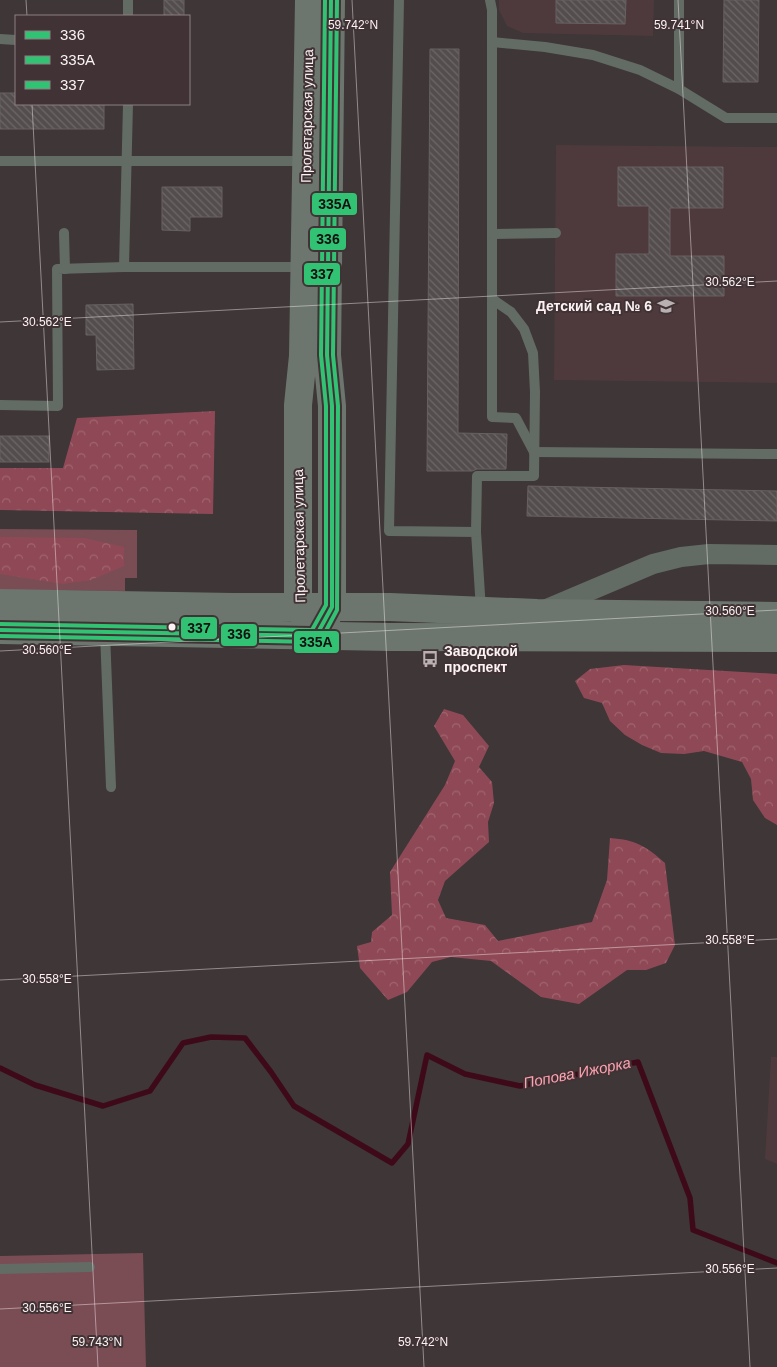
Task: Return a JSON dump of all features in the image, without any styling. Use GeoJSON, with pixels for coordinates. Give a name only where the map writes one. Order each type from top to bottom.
{"type":"FeatureCollection","features":[{"type":"Feature","properties":{"kind":"main road","name":"Пролетарская улица"},"geometry":{"type":"LineString","coordinates":[[309,0],[303,356],[298,404],[298,607],[316,636],[332,607],[332,406],[327,355],[331,0]]}},
{"type":"Feature","properties":{"kind":"main road"},"geometry":{"type":"LineString","coordinates":[[0,603],[332,607],[537,613],[777,616]]}},
{"type":"Feature","properties":{"kind":"main road"},"geometry":{"type":"LineString","coordinates":[[0,630],[316,636],[777,638]]}},
{"type":"Feature","properties":{"kind":"street"},"geometry":{"type":"LineString","coordinates":[[537,613],[653,564],[681,557],[709,554],[777,555]]}},
{"type":"Feature","properties":{"kind":"lane"},"geometry":{"type":"LineString","coordinates":[[128,0],[128,15]]}},
{"type":"Feature","properties":{"kind":"lane"},"geometry":{"type":"LineString","coordinates":[[399,0],[389,531],[476,532]]}},
{"type":"Feature","properties":{"kind":"lane"},"geometry":{"type":"LineString","coordinates":[[490,0],[492,10],[492,417],[516,418],[534,452]]}},
{"type":"Feature","properties":{"kind":"lane"},"geometry":{"type":"LineString","coordinates":[[679,0],[679,89]]}},
{"type":"Feature","properties":{"kind":"lane"},"geometry":{"type":"LineString","coordinates":[[0,39],[15,40]]}},
{"type":"Feature","properties":{"kind":"lane"},"geometry":{"type":"LineString","coordinates":[[492,42],[545,47],[594,55],[640,70],[679,89],[726,118],[777,118]]}},
{"type":"Feature","properties":{"kind":"lane"},"geometry":{"type":"LineString","coordinates":[[124,267],[128,105]]}},
{"type":"Feature","properties":{"kind":"lane"},"geometry":{"type":"LineString","coordinates":[[0,161],[306,161]]}},
{"type":"Feature","properties":{"kind":"lane"},"geometry":{"type":"LineString","coordinates":[[64,233],[65,269]]}},
{"type":"Feature","properties":{"kind":"lane"},"geometry":{"type":"LineString","coordinates":[[492,234],[556,233]]}},
{"type":"Feature","properties":{"kind":"lane"},"geometry":{"type":"LineString","coordinates":[[0,405],[58,406],[57,270],[124,267],[305,267]]}},
{"type":"Feature","properties":{"kind":"lane"},"geometry":{"type":"LineString","coordinates":[[480,610],[476,532],[477,476],[534,476],[533,353],[524,329],[511,312],[492,299]]}},
{"type":"Feature","properties":{"kind":"lane"},"geometry":{"type":"LineString","coordinates":[[534,452],[777,454]]}},
{"type":"Feature","properties":{"kind":"lane"},"geometry":{"type":"LineString","coordinates":[[105,632],[111,786]]}},
{"type":"Feature","properties":{"kind":"lane"},"geometry":{"type":"LineString","coordinates":[[0,1269],[90,1267]]}},
{"type":"Feature","properties":{"kind":"shaded area"},"geometry":{"type":"Polygon","coordinates":[[[499,0],[654,0],[653,36],[523,33],[507,26],[499,10],[499,0]]]}},
{"type":"Feature","properties":{"kind":"shaded area","name":"Детский сад № 6"},"geometry":{"type":"Polygon","coordinates":[[[556,145],[777,147],[777,383],[554,380],[556,145]]]}},
{"type":"Feature","properties":{"kind":"shaded area"},"geometry":{"type":"Polygon","coordinates":[[[0,529],[137,530],[137,578],[125,578],[125,591],[0,590],[0,529]]]}},
{"type":"Feature","properties":{"kind":"shaded area"},"geometry":{"type":"Polygon","coordinates":[[[771,1057],[777,1057],[777,1164],[765,1159],[771,1057]]]}},
{"type":"Feature","properties":{"kind":"shaded area"},"geometry":{"type":"Polygon","coordinates":[[[143,1253],[146,1367],[0,1367],[0,1256],[143,1253]]]}},
{"type":"Feature","properties":{"kind":"green space"},"geometry":{"type":"Polygon","coordinates":[[[215,411],[213,514],[0,510],[0,468],[63,468],[77,418],[215,411]]]}},
{"type":"Feature","properties":{"kind":"green space"},"geometry":{"type":"Polygon","coordinates":[[[0,537],[84,538],[124,547],[124,566],[91,580],[63,584],[0,574],[0,537]]]}},
{"type":"Feature","properties":{"kind":"green space"},"geometry":{"type":"Polygon","coordinates":[[[624,665],[777,674],[777,825],[765,818],[753,800],[751,779],[742,762],[704,751],[684,754],[661,753],[625,735],[610,721],[602,703],[584,698],[575,681],[590,669],[624,665]]]}},
{"type":"Feature","properties":{"kind":"green space"},"geometry":{"type":"Polygon","coordinates":[[[444,709],[463,715],[489,746],[479,767],[492,782],[494,803],[488,822],[489,842],[445,881],[438,900],[446,918],[485,925],[498,941],[592,922],[607,880],[610,838],[627,840],[646,848],[665,863],[675,945],[666,963],[646,970],[627,970],[579,1004],[541,997],[491,961],[451,957],[432,962],[407,992],[388,1000],[360,968],[357,946],[371,942],[372,932],[392,915],[390,872],[445,785],[455,761],[434,726],[444,709]]]}},
{"type":"Feature","properties":{"kind":"building"},"geometry":{"type":"Polygon","coordinates":[[[164,0],[184,0],[184,15],[164,15],[164,0]]]}},
{"type":"Feature","properties":{"kind":"building"},"geometry":{"type":"Polygon","coordinates":[[[556,0],[626,0],[625,24],[556,23],[556,0]]]}},
{"type":"Feature","properties":{"kind":"building"},"geometry":{"type":"Polygon","coordinates":[[[724,0],[759,0],[758,82],[723,82],[724,0]]]}},
{"type":"Feature","properties":{"kind":"building"},"geometry":{"type":"Polygon","coordinates":[[[430,49],[459,49],[458,433],[507,434],[506,469],[427,471],[430,49]]]}},
{"type":"Feature","properties":{"kind":"building"},"geometry":{"type":"Polygon","coordinates":[[[0,93],[15,93],[15,105],[104,105],[104,129],[0,129],[0,93]]]}},
{"type":"Feature","properties":{"kind":"building"},"geometry":{"type":"Polygon","coordinates":[[[618,167],[723,167],[723,208],[670,208],[670,256],[724,256],[724,296],[616,296],[616,254],[649,254],[649,206],[618,206],[618,167]]]}},
{"type":"Feature","properties":{"kind":"building"},"geometry":{"type":"Polygon","coordinates":[[[162,187],[222,187],[222,217],[190,217],[190,231],[162,230],[162,187]]]}},
{"type":"Feature","properties":{"kind":"building"},"geometry":{"type":"Polygon","coordinates":[[[133,304],[134,369],[97,370],[96,335],[86,335],[86,305],[133,304]]]}},
{"type":"Feature","properties":{"kind":"building"},"geometry":{"type":"Polygon","coordinates":[[[0,436],[49,436],[49,462],[0,462],[0,436]]]}},
{"type":"Feature","properties":{"kind":"building"},"geometry":{"type":"Polygon","coordinates":[[[528,486],[777,491],[777,521],[527,516],[528,486]]]}},
{"type":"Feature","properties":{"kind":"waterway","name":"Попова Ижорка"},"geometry":{"type":"LineString","coordinates":[[0,1068],[35,1085],[103,1106],[150,1091],[183,1043],[211,1037],[245,1038],[294,1106],[392,1163],[408,1144],[427,1055],[465,1074],[520,1086],[638,1062],[690,1198],[693,1230],[777,1263]]}},
{"type":"Feature","properties":{"kind":"transit line","name":"337"},"geometry":{"type":"LineString","coordinates":[[0,624],[312,630],[326,605],[326,406],[321,355],[325,0]]}},
{"type":"Feature","properties":{"kind":"transit line","name":"336"},"geometry":{"type":"LineString","coordinates":[[0,630],[316,636],[332,607],[332,406],[327,355],[331,0]]}},
{"type":"Feature","properties":{"kind":"transit line","name":"335А"},"geometry":{"type":"LineString","coordinates":[[0,636],[316,642],[321,640],[337,610],[338,406],[333,355],[337,0]]}},
{"type":"Feature","properties":{"kind":"place","name":"Детский сад № 6"},"geometry":{"type":"Point","coordinates":[666,306]}},
{"type":"Feature","properties":{"kind":"place","name":"Заводской проспект"},"geometry":{"type":"Point","coordinates":[430,659]}}]}
